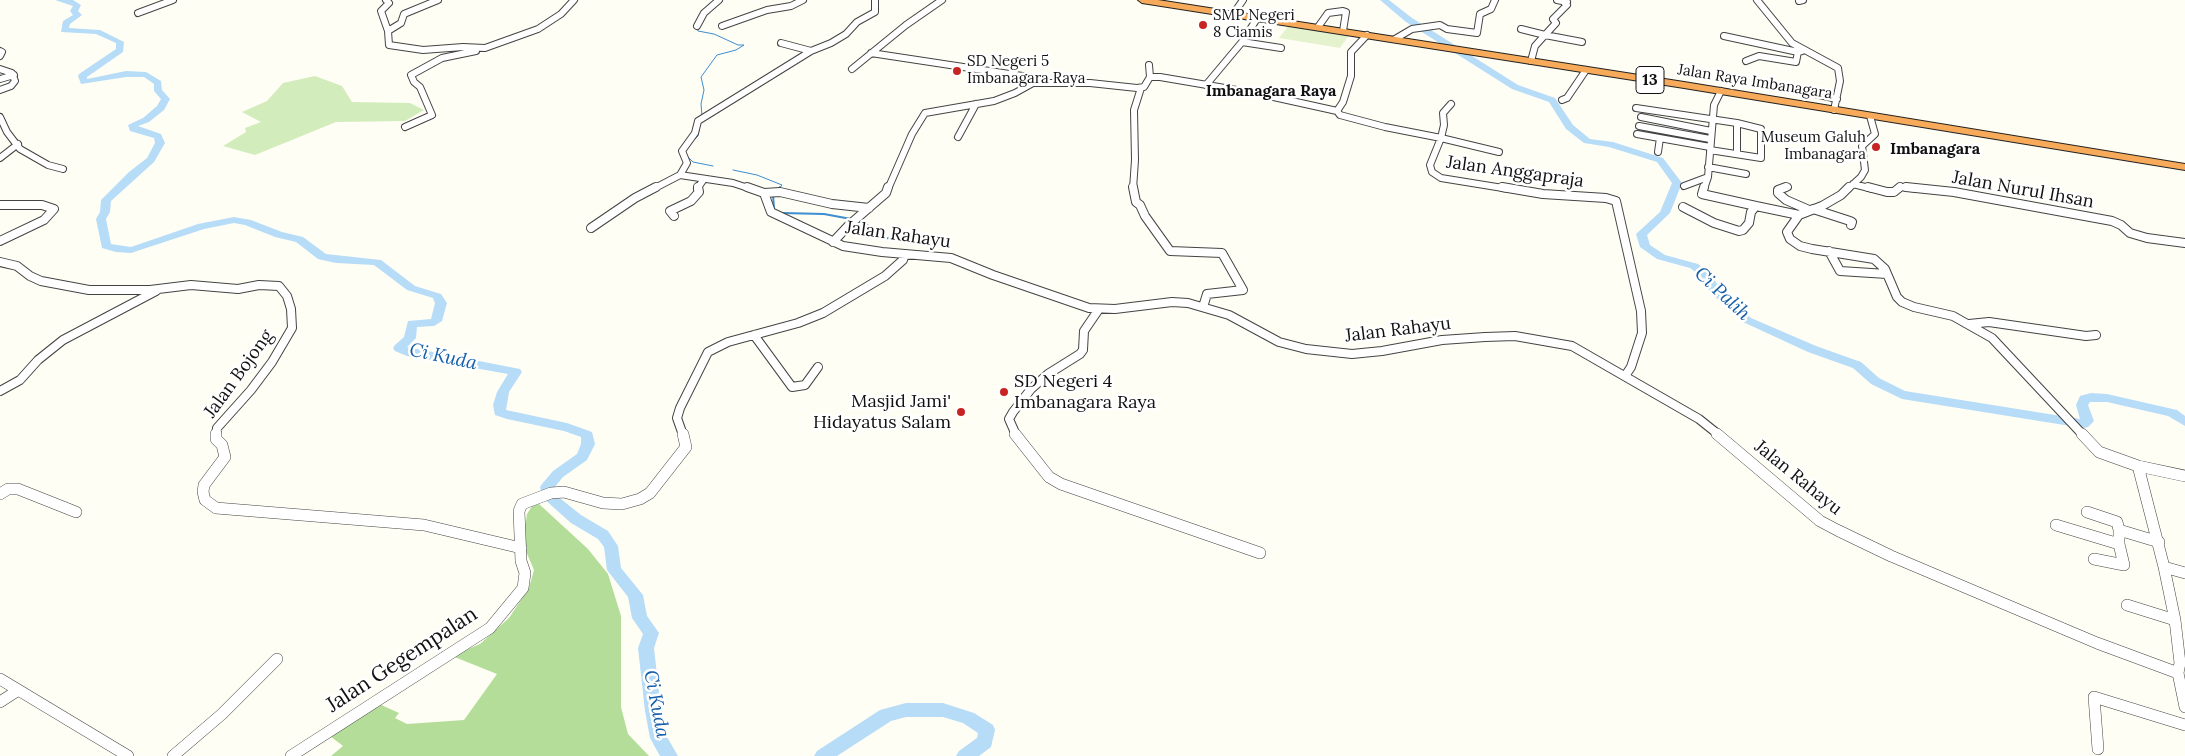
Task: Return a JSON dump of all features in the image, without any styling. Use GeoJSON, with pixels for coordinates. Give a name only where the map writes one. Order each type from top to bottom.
{"type":"FeatureCollection","features":[{"type":"Feature","properties":{"kind":"highway","name":"Jalan Raya Imbanagara"},"geometry":{"type":"LineString","coordinates":[[1142,0],[1721,91],[2184,169]]}},
{"type":"Feature","properties":{"kind":"street"},"geometry":{"type":"LineString","coordinates":[[138,13],[173,0]]}},
{"type":"Feature","properties":{"kind":"street"},"geometry":{"type":"LineString","coordinates":[[386,0],[389,3],[382,11],[388,31],[388,44],[423,50],[464,47],[486,48]]}},
{"type":"Feature","properties":{"kind":"street"},"geometry":{"type":"LineString","coordinates":[[388,31],[401,23],[404,14],[438,0]]}},
{"type":"Feature","properties":{"kind":"street"},"geometry":{"type":"LineString","coordinates":[[405,127],[432,114],[420,87],[414,82],[412,75],[442,58],[486,48],[538,30],[561,14],[574,0]]}},
{"type":"Feature","properties":{"kind":"street"},"geometry":{"type":"LineString","coordinates":[[697,26],[704,13],[718,0]]}},
{"type":"Feature","properties":{"kind":"street"},"geometry":{"type":"LineString","coordinates":[[722,26],[767,10],[791,6],[803,0]]}},
{"type":"Feature","properties":{"kind":"street"},"geometry":{"type":"LineString","coordinates":[[591,228],[635,198],[680,175],[687,163],[682,152],[695,134],[696,124],[701,119],[725,106],[811,51],[849,31],[857,22],[874,13],[876,10],[875,0]]}},
{"type":"Feature","properties":{"kind":"street"},"geometry":{"type":"LineString","coordinates":[[852,69],[906,25],[942,0]]}},
{"type":"Feature","properties":{"kind":"street"},"geometry":{"type":"LineString","coordinates":[[1234,13],[1243,0]]}},
{"type":"Feature","properties":{"kind":"street"},"geometry":{"type":"LineString","coordinates":[[1395,39],[1410,29],[1440,25],[1447,29],[1477,33],[1480,14],[1489,11],[1496,0]]}},
{"type":"Feature","properties":{"kind":"street"},"geometry":{"type":"LineString","coordinates":[[1531,61],[1536,46],[1556,23],[1553,19],[1567,6],[1565,4],[1567,2],[1557,0]]}},
{"type":"Feature","properties":{"kind":"street"},"geometry":{"type":"LineString","coordinates":[[1757,0],[1801,51]]}},
{"type":"Feature","properties":{"kind":"street"},"geometry":{"type":"LineString","coordinates":[[1799,1],[1803,0]]}},
{"type":"Feature","properties":{"kind":"street"},"geometry":{"type":"LineString","coordinates":[[1318,27],[1328,13],[1343,11],[1346,12],[1343,31]]}},
{"type":"Feature","properties":{"kind":"street"},"geometry":{"type":"LineString","coordinates":[[1206,84],[1242,42],[1258,17]]}},
{"type":"Feature","properties":{"kind":"street"},"geometry":{"type":"LineString","coordinates":[[1521,29],[1582,42]]}},
{"type":"Feature","properties":{"kind":"street"},"geometry":{"type":"LineString","coordinates":[[1337,111],[1343,102],[1351,76],[1351,52],[1368,35]]}},
{"type":"Feature","properties":{"kind":"street"},"geometry":{"type":"LineString","coordinates":[[1724,36],[1801,51],[1838,68],[1840,81],[1834,110]]}},
{"type":"Feature","properties":{"kind":"street"},"geometry":{"type":"LineString","coordinates":[[1242,42],[1281,48]]}},
{"type":"Feature","properties":{"kind":"street"},"geometry":{"type":"LineString","coordinates":[[781,43],[811,51]]}},
{"type":"Feature","properties":{"kind":"street"},"geometry":{"type":"LineString","coordinates":[[0,51],[2,52],[0,56]]}},
{"type":"Feature","properties":{"kind":"street"},"geometry":{"type":"LineString","coordinates":[[1746,61],[1759,56],[1796,62],[1801,51]]}},
{"type":"Feature","properties":{"kind":"street"},"geometry":{"type":"LineString","coordinates":[[871,53],[1029,76],[1041,81]]}},
{"type":"Feature","properties":{"kind":"street"},"geometry":{"type":"LineString","coordinates":[[833,242],[849,225],[882,198],[889,188],[923,115],[934,110],[976,104],[1006,97],[1033,82],[1041,81],[1141,88],[1146,85],[1150,77],[1149,65]]}},
{"type":"Feature","properties":{"kind":"street"},"geometry":{"type":"LineString","coordinates":[[0,68],[14,74]]}},
{"type":"Feature","properties":{"kind":"street"},"geometry":{"type":"LineString","coordinates":[[1562,100],[1567,98],[1586,70]]}},
{"type":"Feature","properties":{"kind":"street"},"geometry":{"type":"LineString","coordinates":[[0,79],[14,74]]}},
{"type":"Feature","properties":{"kind":"street"},"geometry":{"type":"LineString","coordinates":[[0,90],[14,83],[14,74]]}},
{"type":"Feature","properties":{"kind":"street","name":"Jalan Anggapraja"},"geometry":{"type":"LineString","coordinates":[[1150,77],[1164,77],[1206,84],[1337,111],[1350,118],[1441,138],[1430,166],[1432,172],[1441,178],[1550,195],[1606,198],[1616,201]]}},
{"type":"Feature","properties":{"kind":"street"},"geometry":{"type":"LineString","coordinates":[[1816,87],[1809,93],[1837,99]]}},
{"type":"Feature","properties":{"kind":"street"},"geometry":{"type":"LineString","coordinates":[[1141,88],[1134,107],[1135,160],[1132,180],[1136,201],[1140,205],[1144,216],[1170,251],[1222,252],[1243,290],[1207,294],[1203,307]]}},
{"type":"Feature","properties":{"kind":"street"},"geometry":{"type":"LineString","coordinates":[[1721,91],[1714,105],[1708,177],[1701,193],[1799,215]]}},
{"type":"Feature","properties":{"kind":"street"},"geometry":{"type":"LineString","coordinates":[[958,137],[976,104]]}},
{"type":"Feature","properties":{"kind":"street"},"geometry":{"type":"LineString","coordinates":[[1451,104],[1443,113],[1444,125],[1441,138],[1499,152]]}},
{"type":"Feature","properties":{"kind":"street"},"geometry":{"type":"LineString","coordinates":[[1640,108],[1759,127],[1762,132],[1761,158],[1737,153],[1733,155],[1660,138],[1637,137],[1641,117],[1640,108]]}},
{"type":"Feature","properties":{"kind":"street"},"geometry":{"type":"LineString","coordinates":[[1870,116],[1875,134],[1862,146],[1865,170],[1854,184],[1841,195],[1822,206],[1799,215],[1786,232],[1790,239],[1800,246],[1874,259],[1885,269],[1896,297],[1902,302],[1914,307],[1947,314],[1969,324],[1992,338],[2099,452],[2138,466],[2185,476]]}},
{"type":"Feature","properties":{"kind":"street"},"geometry":{"type":"LineString","coordinates":[[0,117],[7,132],[24,153],[53,167],[62,168]]}},
{"type":"Feature","properties":{"kind":"street"},"geometry":{"type":"LineString","coordinates":[[1641,117],[1711,130]]}},
{"type":"Feature","properties":{"kind":"street"},"geometry":{"type":"LineString","coordinates":[[1737,123],[1737,153]]}},
{"type":"Feature","properties":{"kind":"street"},"geometry":{"type":"LineString","coordinates":[[1639,126],[1710,139]]}},
{"type":"Feature","properties":{"kind":"street"},"geometry":{"type":"LineString","coordinates":[[1658,152],[1660,138]]}},
{"type":"Feature","properties":{"kind":"street"},"geometry":{"type":"LineString","coordinates":[[0,158],[18,144]]}},
{"type":"Feature","properties":{"kind":"street"},"geometry":{"type":"LineString","coordinates":[[1708,167],[1746,174]]}},
{"type":"Feature","properties":{"kind":"street"},"geometry":{"type":"LineString","coordinates":[[680,175],[741,185],[764,193],[775,192],[869,208]]}},
{"type":"Feature","properties":{"kind":"street"},"geometry":{"type":"LineString","coordinates":[[1684,186],[1708,177]]}},
{"type":"Feature","properties":{"kind":"street"},"geometry":{"type":"LineString","coordinates":[[674,216],[670,211],[691,201],[699,192],[698,188],[704,179]]}},
{"type":"Feature","properties":{"kind":"street"},"geometry":{"type":"LineString","coordinates":[[1692,183],[1703,188]]}},
{"type":"Feature","properties":{"kind":"street","name":"Jalan Nurul Ihsan"},"geometry":{"type":"LineString","coordinates":[[1854,184],[1887,192],[1894,192],[1901,187],[1954,192],[2112,221],[2121,224],[2130,233],[2147,238],[2185,242]]}},
{"type":"Feature","properties":{"kind":"street"},"geometry":{"type":"LineString","coordinates":[[1788,186],[1778,190],[1778,193],[1786,200],[1811,210],[1850,221],[1852,226]]}},
{"type":"Feature","properties":{"kind":"street","name":"Jalan Rahayu"},"geometry":{"type":"LineString","coordinates":[[764,193],[771,212],[833,242],[853,248],[951,258],[1075,305],[1099,309],[1172,302],[1188,303],[1229,315],[1279,342],[1306,349],[1352,354],[1455,339],[1515,336],[1572,346],[1688,411],[1712,428],[1820,521],[1836,530],[1891,556],[2096,643],[2178,673]]}},
{"type":"Feature","properties":{"kind":"street"},"geometry":{"type":"LineString","coordinates":[[1623,196],[1616,201],[1641,311],[1642,333],[1631,367],[1625,376]]}},
{"type":"Feature","properties":{"kind":"street"},"geometry":{"type":"LineString","coordinates":[[0,205],[42,205],[54,209],[44,220],[0,242]]}},
{"type":"Feature","properties":{"kind":"street"},"geometry":{"type":"LineString","coordinates":[[1683,207],[1714,224],[1739,231],[1743,230],[1749,223],[1751,212],[1756,206]]}},
{"type":"Feature","properties":{"kind":"street"},"geometry":{"type":"LineString","coordinates":[[1829,252],[1840,271],[1886,274]]}},
{"type":"Feature","properties":{"kind":"street"},"geometry":{"type":"LineString","coordinates":[[818,367],[805,385],[792,387],[754,335],[798,323],[843,303],[885,276],[903,260],[905,254]]}},
{"type":"Feature","properties":{"kind":"street","name":"Jalan Bojong"},"geometry":{"type":"LineString","coordinates":[[0,262],[17,266],[36,279],[66,287],[112,291],[190,285],[238,289],[259,285],[273,285],[282,289],[287,296],[291,309],[292,328],[272,362],[251,390],[217,428],[216,439],[222,445],[225,457],[204,485],[205,500],[216,508],[232,510],[424,525],[521,548]]}},
{"type":"Feature","properties":{"kind":"street"},"geometry":{"type":"LineString","coordinates":[[0,391],[20,380],[38,360],[63,340],[162,288]]}},
{"type":"Feature","properties":{"kind":"street"},"geometry":{"type":"LineString","coordinates":[[1099,309],[1084,331],[1083,350],[1080,354],[1048,374],[1031,389],[1013,412],[1009,419],[1015,434],[1049,477],[1062,484],[1260,553]]}},
{"type":"Feature","properties":{"kind":"street"},"geometry":{"type":"LineString","coordinates":[[1969,324],[1989,322],[2086,336],[2096,335]]}},
{"type":"Feature","properties":{"kind":"street","name":"Jalan Gegempalan"},"geometry":{"type":"LineString","coordinates":[[291,756],[490,628],[523,588],[524,572],[521,561],[520,507],[527,501],[551,493],[574,493],[604,502],[622,504],[640,499],[650,493],[686,447],[686,438],[678,425],[677,418],[705,356],[720,344],[754,335]]}},
{"type":"Feature","properties":{"kind":"street"},"geometry":{"type":"LineString","coordinates":[[2138,466],[2164,567],[2174,620],[2180,663],[2178,673],[2185,707]]}},
{"type":"Feature","properties":{"kind":"street"},"geometry":{"type":"LineString","coordinates":[[0,494],[11,488],[18,489],[76,512]]}},
{"type":"Feature","properties":{"kind":"street"},"geometry":{"type":"LineString","coordinates":[[2087,512],[2117,522],[2124,566],[2094,559]]}},
{"type":"Feature","properties":{"kind":"street"},"geometry":{"type":"LineString","coordinates":[[2056,525],[2119,544]]}},
{"type":"Feature","properties":{"kind":"street"},"geometry":{"type":"LineString","coordinates":[[2119,530],[2158,542]]}},
{"type":"Feature","properties":{"kind":"street"},"geometry":{"type":"LineString","coordinates":[[2164,567],[2185,573]]}},
{"type":"Feature","properties":{"kind":"street"},"geometry":{"type":"LineString","coordinates":[[2127,605],[2174,620]]}},
{"type":"Feature","properties":{"kind":"street"},"geometry":{"type":"LineString","coordinates":[[173,756],[222,714],[277,659]]}},
{"type":"Feature","properties":{"kind":"street"},"geometry":{"type":"LineString","coordinates":[[0,679],[17,691],[71,720],[128,756]]}},
{"type":"Feature","properties":{"kind":"street"},"geometry":{"type":"LineString","coordinates":[[0,702],[17,691]]}},
{"type":"Feature","properties":{"kind":"street"},"geometry":{"type":"LineString","coordinates":[[2098,749],[2094,697],[2185,725]]}},
{"type":"Feature","properties":{"kind":"green space"},"geometry":{"type":"Polygon","coordinates":[[[1289,25],[1349,35],[1340,48],[1279,38],[1289,25]]]}},
{"type":"Feature","properties":{"kind":"green space"},"geometry":{"type":"Polygon","coordinates":[[[315,76],[342,86],[352,102],[410,103],[424,110],[405,121],[336,122],[255,155],[223,146],[246,132],[245,128],[261,122],[242,112],[267,101],[283,83],[315,76]]]}},
{"type":"Feature","properties":{"kind":"green space"},"geometry":{"type":"Polygon","coordinates":[[[539,504],[588,549],[608,574],[621,616],[621,707],[628,734],[649,756],[331,756],[343,746],[330,736],[379,704],[399,713],[395,718],[407,724],[464,720],[497,674],[452,656],[480,644],[509,618],[529,588],[534,570],[525,549],[525,527],[527,514],[532,506],[539,504]]]}},
{"type":"Feature","properties":{"kind":"waterway","name":"Ci Kuda"},"geometry":{"type":"LineString","coordinates":[[59,0],[69,1],[77,5],[74,11],[78,15],[66,23],[64,30],[97,32],[120,42],[120,50],[82,76],[84,82],[126,74],[146,75],[158,83],[158,91],[166,99],[161,108],[146,120],[133,125],[133,129],[158,136],[160,143],[151,160],[106,200],[105,212],[101,219],[106,246],[131,250],[202,226],[234,220],[247,222],[279,235],[299,239],[322,257],[336,260],[377,262],[411,288],[437,296],[441,303],[438,319],[434,322],[412,324],[410,338],[399,348],[407,352],[516,372],[503,392],[499,405],[500,412],[567,427],[587,435],[588,444],[582,457],[558,474],[547,487],[550,498],[576,519],[603,535],[611,546],[614,570],[635,595],[640,618],[651,633],[646,648],[653,711],[659,738],[669,756]]}},
{"type":"Feature","properties":{"kind":"waterway","name":"Ci Palih"},"geometry":{"type":"LineString","coordinates":[[1384,0],[1409,20],[1515,87],[1552,100],[1569,127],[1587,141],[1610,144],[1660,160],[1677,183],[1665,213],[1641,234],[1645,247],[1661,257],[1694,266],[1707,275],[1714,290],[1747,320],[1812,349],[1857,365],[1875,381],[1902,395],[2083,424],[2087,421],[2082,405],[2085,399],[2091,397],[2107,398],[2172,413],[2185,422]]}},
{"type":"Feature","properties":{"kind":"waterway"},"geometry":{"type":"LineString","coordinates":[[697,28],[698,31],[714,34],[738,45],[744,45],[736,50],[717,55],[701,77],[704,90],[701,104],[702,116]]}},
{"type":"Feature","properties":{"kind":"waterway"},"geometry":{"type":"LineString","coordinates":[[691,143],[698,136],[700,125]]}},
{"type":"Feature","properties":{"kind":"waterway"},"geometry":{"type":"LineString","coordinates":[[688,157],[693,162],[713,166]]}},
{"type":"Feature","properties":{"kind":"waterway"},"geometry":{"type":"LineString","coordinates":[[733,170],[757,175],[782,185],[779,189]]}},
{"type":"Feature","properties":{"kind":"waterway"},"geometry":{"type":"LineString","coordinates":[[773,194],[774,209]]}},
{"type":"Feature","properties":{"kind":"waterway"},"geometry":{"type":"LineString","coordinates":[[782,213],[824,214],[851,219]]}},
{"type":"Feature","properties":{"kind":"waterway"},"geometry":{"type":"LineString","coordinates":[[858,221],[866,224],[886,238],[909,241]]}},
{"type":"Feature","properties":{"kind":"waterway","name":"Ci Kuda"},"geometry":{"type":"LineString","coordinates":[[823,756],[886,715],[906,710],[943,710],[968,718],[987,730],[985,742],[965,756]]}},
{"type":"Feature","properties":{"kind":"place","name":"SMP Negeri 8 Ciamis"},"geometry":{"type":"Point","coordinates":[1203,25]}},
{"type":"Feature","properties":{"kind":"place","name":"SD Negeri 5 Imbanagara Raya"},"geometry":{"type":"Point","coordinates":[957,71]}},
{"type":"Feature","properties":{"kind":"place","name":"Museum Galuh Imbanagara"},"geometry":{"type":"Point","coordinates":[1876,147]}},
{"type":"Feature","properties":{"kind":"place","name":"SD Negeri 4 Imbanagara Raya"},"geometry":{"type":"Point","coordinates":[1004,392]}},
{"type":"Feature","properties":{"kind":"place","name":"Masjid Jami' Hidayatus Salam"},"geometry":{"type":"Point","coordinates":[961,412]}},
{"type":"Feature","properties":{"kind":"district","name":"Imbanagara Raya"},"geometry":{"type":"Point","coordinates":[1271,91]}},
{"type":"Feature","properties":{"kind":"district","name":"Imbanagara"},"geometry":{"type":"Point","coordinates":[1935,149]}}]}
